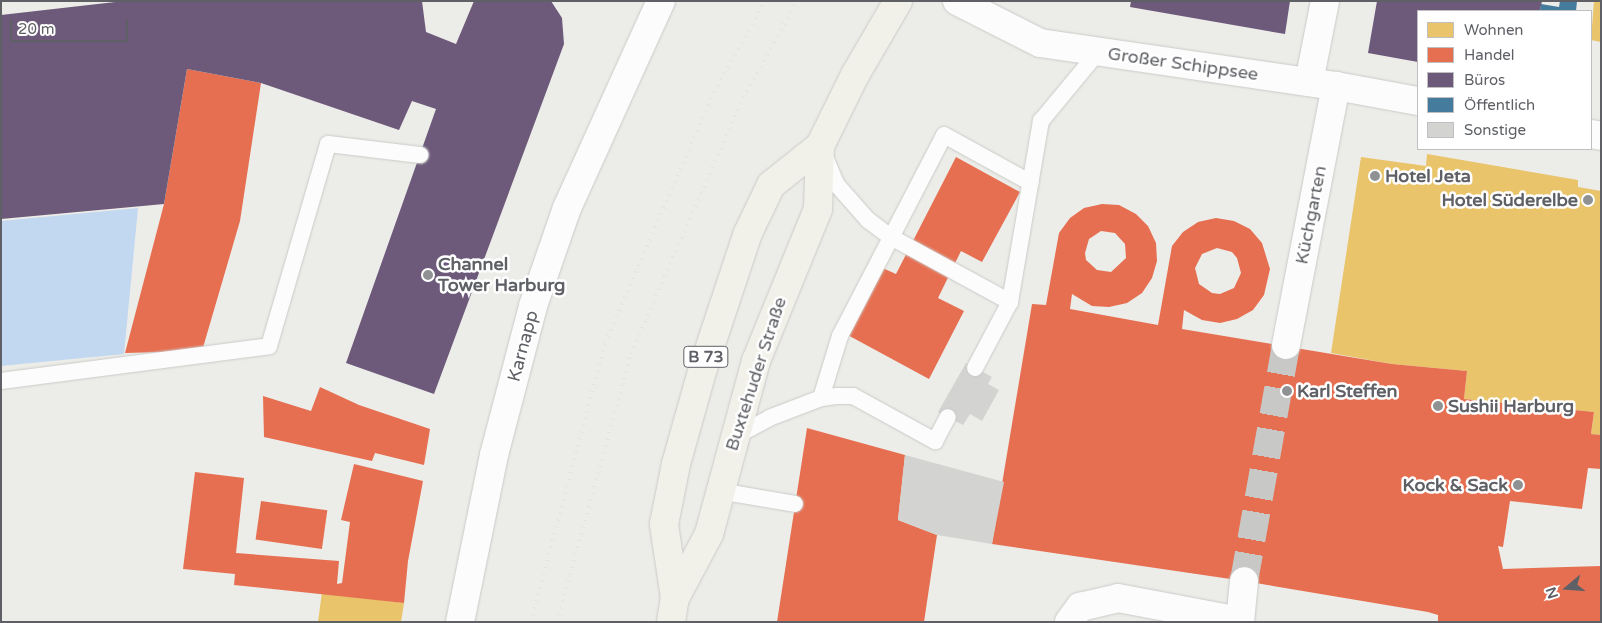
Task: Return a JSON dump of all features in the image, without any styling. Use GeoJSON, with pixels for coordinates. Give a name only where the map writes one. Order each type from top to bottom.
{"type":"FeatureCollection","features":[{"type":"Feature","properties":{"kind":"main road","name":"Buxtehuder Straße"},"geometry":{"type":"LineString","coordinates":[[673,610],[709,534],[732,438],[756,361],[818,209],[820,146],[855,75],[898,1]]}},
{"type":"Feature","properties":{"kind":"main road","name":"Buxtehuder Straße"},"geometry":{"type":"LineString","coordinates":[[673,610],[664,524],[689,414],[724,302],[748,233],[771,184],[820,146]]}},
{"type":"Feature","properties":{"kind":"street","name":"Karnapp"},"geometry":{"type":"LineString","coordinates":[[460,622],[494,455],[533,306],[567,208],[661,1]]}},
{"type":"Feature","properties":{"kind":"street","name":"Großer Schippsee"},"geometry":{"type":"LineString","coordinates":[[957,1],[1040,43],[1336,86],[1417,101]]}},
{"type":"Feature","properties":{"kind":"street"},"geometry":{"type":"LineString","coordinates":[[1309,82],[1325,1]]}},
{"type":"Feature","properties":{"kind":"street","name":"Küchgarten"},"geometry":{"type":"LineString","coordinates":[[1286,345],[1336,86]]}},
{"type":"Feature","properties":{"kind":"street"},"geometry":{"type":"LineString","coordinates":[[1069,622],[1080,607],[1118,598],[1240,622],[1244,581]]}},
{"type":"Feature","properties":{"kind":"lane"},"geometry":{"type":"LineString","coordinates":[[975,368],[1010,302],[1041,121],[1098,52]]}},
{"type":"Feature","properties":{"kind":"lane"},"geometry":{"type":"LineString","coordinates":[[821,398],[840,336],[890,236],[944,135],[1031,183]]}},
{"type":"Feature","properties":{"kind":"lane"},"geometry":{"type":"LineString","coordinates":[[1,381],[269,346],[328,144],[420,155]]}},
{"type":"Feature","properties":{"kind":"lane"},"geometry":{"type":"LineString","coordinates":[[820,146],[836,185],[847,200],[890,236],[1010,302]]}},
{"type":"Feature","properties":{"kind":"lane"},"geometry":{"type":"LineString","coordinates":[[732,438],[769,418],[821,398],[853,396],[936,441],[948,417]]}},
{"type":"Feature","properties":{"kind":"lane"},"geometry":{"type":"LineString","coordinates":[[719,491],[795,504]]}},
{"type":"Feature","properties":{"kind":"water"},"geometry":{"type":"Polygon","coordinates":[[[138,208],[124,354],[1,366],[1,221],[138,208]]]}},
{"type":"Feature","properties":{"kind":"building: Wohnen"},"geometry":{"type":"Polygon","coordinates":[[[1594,1],[1601,1],[1601,42],[1592,40],[1594,1]]]}},
{"type":"Feature","properties":{"kind":"building: Wohnen"},"geometry":{"type":"Polygon","coordinates":[[[1427,154],[1578,180],[1578,187],[1601,191],[1601,435],[1591,434],[1594,412],[1464,399],[1467,371],[1392,364],[1331,353],[1361,157],[1426,166],[1427,154]]]}},
{"type":"Feature","properties":{"kind":"building: Wohnen"},"geometry":{"type":"Polygon","coordinates":[[[322,592],[404,603],[401,622],[318,622],[322,592]]]}},
{"type":"Feature","properties":{"kind":"building: Handel"},"geometry":{"type":"Polygon","coordinates":[[[187,69],[261,83],[240,221],[202,351],[125,353],[164,204],[187,69]]]}},
{"type":"Feature","properties":{"kind":"building: Handel"},"geometry":{"type":"Polygon","coordinates":[[[956,157],[1020,192],[982,262],[961,251],[938,298],[964,311],[929,379],[844,333],[878,266],[896,274],[956,157]]]}},
{"type":"Feature","properties":{"kind":"building: Handel"},"geometry":{"type":"Polygon","coordinates":[[[1102,204],[1119,205],[1136,214],[1148,226],[1156,243],[1157,261],[1152,278],[1142,293],[1127,303],[1109,307],[1092,306],[1072,294],[1070,309],[1158,325],[1172,246],[1183,232],[1198,222],[1216,218],[1234,221],[1250,229],[1262,243],[1270,269],[1264,295],[1253,310],[1237,319],[1220,323],[1202,320],[1184,310],[1182,329],[1392,364],[1467,371],[1464,399],[1594,412],[1591,434],[1601,435],[1601,469],[1588,468],[1582,509],[1510,501],[1503,547],[1498,546],[1503,569],[1601,566],[1601,622],[1438,622],[1438,615],[1428,612],[1244,581],[992,544],[1032,304],[1046,305],[1059,233],[1070,218],[1084,208],[1102,204]],[[1101,231],[1089,239],[1085,253],[1086,260],[1097,270],[1111,272],[1126,258],[1125,244],[1115,233],[1101,231]],[[1217,248],[1202,254],[1195,268],[1199,284],[1212,293],[1220,294],[1234,288],[1241,273],[1237,258],[1232,252],[1217,248]]]}},
{"type":"Feature","properties":{"kind":"building: Handel"},"geometry":{"type":"Polygon","coordinates":[[[320,387],[359,405],[430,429],[424,465],[375,453],[372,461],[264,437],[263,396],[311,411],[320,387]]]}},
{"type":"Feature","properties":{"kind":"building: Handel"},"geometry":{"type":"Polygon","coordinates":[[[807,428],[905,455],[898,520],[937,535],[924,622],[777,622],[807,428]]]}},
{"type":"Feature","properties":{"kind":"building: Handel"},"geometry":{"type":"Polygon","coordinates":[[[354,464],[423,481],[408,561],[404,603],[234,585],[235,574],[183,569],[195,472],[244,478],[236,553],[339,561],[337,584],[342,583],[350,522],[341,520],[354,464]]]}},
{"type":"Feature","properties":{"kind":"building: Handel"},"geometry":{"type":"Polygon","coordinates":[[[261,501],[327,510],[322,549],[256,540],[261,501]]]}},
{"type":"Feature","properties":{"kind":"building: Büros"},"geometry":{"type":"Polygon","coordinates":[[[124,1],[422,1],[426,32],[456,44],[474,1],[551,1],[562,18],[564,44],[434,394],[346,363],[436,109],[412,101],[399,130],[261,83],[187,69],[164,204],[1,219],[1,15],[124,1]]]}},
{"type":"Feature","properties":{"kind":"building: Büros"},"geometry":{"type":"Polygon","coordinates":[[[1131,1],[1290,1],[1285,34],[1130,7],[1131,1]]]}},
{"type":"Feature","properties":{"kind":"building: Büros"},"geometry":{"type":"Polygon","coordinates":[[[1377,1],[1542,1],[1540,10],[1417,10],[1417,62],[1368,53],[1377,1]]]}},
{"type":"Feature","properties":{"kind":"building: Öffentlich"},"geometry":{"type":"Polygon","coordinates":[[[1560,1],[1577,1],[1576,10],[1540,10],[1541,4],[1559,7],[1560,1]]]}},
{"type":"Feature","properties":{"kind":"building: Sonstige"},"geometry":{"type":"Polygon","coordinates":[[[966,363],[992,377],[988,384],[999,390],[982,421],[970,414],[963,425],[938,412],[966,363]]]}},
{"type":"Feature","properties":{"kind":"building: Sonstige"},"geometry":{"type":"Polygon","coordinates":[[[905,455],[1004,482],[992,544],[937,535],[898,520],[905,455]]]}},
{"type":"Feature","properties":{"kind":"tunnel"},"geometry":{"type":"LineString","coordinates":[[1244,581],[1286,345]]}},
{"type":"Feature","properties":{"kind":"railway"},"geometry":{"type":"LineString","coordinates":[[531,622],[605,343],[714,92],[765,1]]}},
{"type":"Feature","properties":{"kind":"railway"},"geometry":{"type":"LineString","coordinates":[[557,622],[631,354],[740,104],[797,1]]}},
{"type":"Feature","properties":{"kind":"place","name":"Hotel Jeta"},"geometry":{"type":"Point","coordinates":[1375,176]}},
{"type":"Feature","properties":{"kind":"place","name":"Hotel Süderelbe"},"geometry":{"type":"Point","coordinates":[1588,200]}},
{"type":"Feature","properties":{"kind":"place","name":"Channel Tower Harburg"},"geometry":{"type":"Point","coordinates":[428,275]}},
{"type":"Feature","properties":{"kind":"place","name":"Karl Steffen"},"geometry":{"type":"Point","coordinates":[1287,391]}},
{"type":"Feature","properties":{"kind":"place","name":"Sushii Harburg"},"geometry":{"type":"Point","coordinates":[1438,406]}},
{"type":"Feature","properties":{"kind":"place","name":"Kock & Sack"},"geometry":{"type":"Point","coordinates":[1518,485]}}]}
